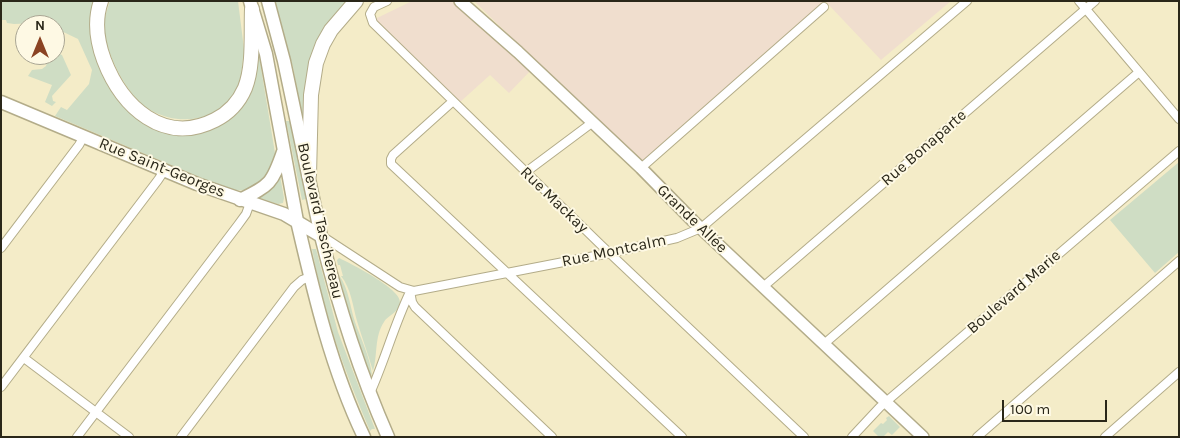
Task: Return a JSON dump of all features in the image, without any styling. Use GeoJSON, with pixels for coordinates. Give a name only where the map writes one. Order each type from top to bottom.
{"type":"FeatureCollection","features":[{"type":"Feature","properties":{"kind":"highway"},"geometry":{"type":"LineString","coordinates":[[101,1],[97,19],[98,38],[106,64],[116,84],[132,106],[142,115],[159,124],[178,128],[197,127],[214,121],[229,111],[240,98],[246,87],[250,69],[251,5]]}},
{"type":"Feature","properties":{"kind":"highway"},"geometry":{"type":"LineString","coordinates":[[309,175],[311,96],[314,69],[320,50],[328,35],[338,20],[356,1]]}},
{"type":"Feature","properties":{"kind":"main road","name":"Boulevard Taschereau"},"geometry":{"type":"LineString","coordinates":[[268,1],[286,66],[321,236],[342,316],[370,395],[388,437]]}},
{"type":"Feature","properties":{"kind":"main road","name":"Grande Allée"},"geometry":{"type":"LineString","coordinates":[[460,1],[518,52],[642,168],[701,228],[923,437]]}},
{"type":"Feature","properties":{"kind":"main road","name":"Boulevard Taschereau"},"geometry":{"type":"LineString","coordinates":[[251,5],[266,54],[283,152],[310,277],[330,349],[364,437]]}},
{"type":"Feature","properties":{"kind":"main road","name":"Rue Saint-Georges"},"geometry":{"type":"LineString","coordinates":[[4,106],[84,136],[197,184],[284,214],[321,236]]}},
{"type":"Feature","properties":{"kind":"main road"},"geometry":{"type":"LineString","coordinates":[[245,201],[270,183],[283,152]]}},
{"type":"Feature","properties":{"kind":"street","name":"Rue Mackay"},"geometry":{"type":"LineString","coordinates":[[387,1],[374,7],[370,14],[373,24],[452,102],[804,437]]}},
{"type":"Feature","properties":{"kind":"street","name":"Rue Montcalm"},"geometry":{"type":"LineString","coordinates":[[410,291],[508,274],[610,253],[677,238],[701,228],[967,1]]}},
{"type":"Feature","properties":{"kind":"street"},"geometry":{"type":"LineString","coordinates":[[1078,1],[1179,120]]}},
{"type":"Feature","properties":{"kind":"street","name":"Rue Bonaparte"},"geometry":{"type":"LineString","coordinates":[[763,287],[1095,1]]}},
{"type":"Feature","properties":{"kind":"street"},"geometry":{"type":"LineString","coordinates":[[642,168],[824,6]]}},
{"type":"Feature","properties":{"kind":"street"},"geometry":{"type":"LineString","coordinates":[[824,344],[1139,72]]}},
{"type":"Feature","properties":{"kind":"street"},"geometry":{"type":"LineString","coordinates":[[452,102],[393,155],[391,164],[682,437]]}},
{"type":"Feature","properties":{"kind":"street"},"geometry":{"type":"LineString","coordinates":[[526,172],[593,122]]}},
{"type":"Feature","properties":{"kind":"street"},"geometry":{"type":"LineString","coordinates":[[1,248],[80,144],[84,136]]}},
{"type":"Feature","properties":{"kind":"street","name":"Boulevard Marie"},"geometry":{"type":"LineString","coordinates":[[852,437],[886,402],[1179,151]]}},
{"type":"Feature","properties":{"kind":"street"},"geometry":{"type":"LineString","coordinates":[[1,387],[164,170]]}},
{"type":"Feature","properties":{"kind":"street"},"geometry":{"type":"LineString","coordinates":[[77,437],[246,214],[245,201]]}},
{"type":"Feature","properties":{"kind":"street"},"geometry":{"type":"LineString","coordinates":[[321,236],[400,287],[410,291]]}},
{"type":"Feature","properties":{"kind":"street"},"geometry":{"type":"LineString","coordinates":[[977,437],[1179,261]]}},
{"type":"Feature","properties":{"kind":"street"},"geometry":{"type":"LineString","coordinates":[[181,437],[296,284],[310,277]]}},
{"type":"Feature","properties":{"kind":"street"},"geometry":{"type":"LineString","coordinates":[[370,395],[379,375],[396,322],[410,291]]}},
{"type":"Feature","properties":{"kind":"street"},"geometry":{"type":"LineString","coordinates":[[410,291],[414,307],[552,437]]}},
{"type":"Feature","properties":{"kind":"street"},"geometry":{"type":"LineString","coordinates":[[24,358],[129,437]]}},
{"type":"Feature","properties":{"kind":"street"},"geometry":{"type":"LineString","coordinates":[[1105,437],[1179,372]]}},
{"type":"Feature","properties":{"kind":"shaded area"},"geometry":{"type":"Polygon","coordinates":[[[412,1],[452,1],[534,67],[509,93],[490,75],[459,103],[375,19],[412,1]]]}},
{"type":"Feature","properties":{"kind":"shaded area"},"geometry":{"type":"Polygon","coordinates":[[[474,1],[951,1],[881,60],[826,2],[641,164],[474,1]]]}},
{"type":"Feature","properties":{"kind":"green space"},"geometry":{"type":"Polygon","coordinates":[[[3,1],[95,1],[91,33],[144,122],[221,122],[255,56],[259,56],[275,153],[273,171],[249,191],[235,190],[216,184],[55,116],[61,107],[67,110],[89,84],[92,70],[78,39],[65,33],[65,15],[15,15],[15,24],[7,23],[6,20],[1,20],[1,3],[3,1]]]}},
{"type":"Feature","properties":{"kind":"green space"},"geometry":{"type":"Polygon","coordinates":[[[110,1],[238,1],[245,57],[243,58],[239,83],[232,97],[215,112],[195,119],[173,118],[152,111],[143,105],[119,74],[105,38],[105,17],[110,1]]]}},
{"type":"Feature","properties":{"kind":"green space"},"geometry":{"type":"Polygon","coordinates":[[[274,1],[352,1],[330,25],[305,131],[293,67],[274,1]]]}},
{"type":"Feature","properties":{"kind":"green space"},"geometry":{"type":"Polygon","coordinates":[[[65,62],[71,75],[52,96],[53,101],[56,102],[52,106],[45,102],[52,85],[28,76],[32,70],[42,69],[46,66],[65,65],[65,62]]]}},
{"type":"Feature","properties":{"kind":"green space"},"geometry":{"type":"Polygon","coordinates":[[[286,121],[290,121],[306,199],[302,200],[301,195],[286,121]]]}},
{"type":"Feature","properties":{"kind":"green space"},"geometry":{"type":"Polygon","coordinates":[[[1179,162],[1179,252],[1155,273],[1110,220],[1179,162]]]}},
{"type":"Feature","properties":{"kind":"green space"},"geometry":{"type":"Polygon","coordinates":[[[280,175],[284,198],[283,203],[278,204],[256,197],[280,175]]]}},
{"type":"Feature","properties":{"kind":"green space"},"geometry":{"type":"Polygon","coordinates":[[[312,249],[316,249],[338,332],[375,429],[370,431],[336,342],[322,296],[312,249]]]}},
{"type":"Feature","properties":{"kind":"green space"},"geometry":{"type":"Polygon","coordinates":[[[339,258],[384,284],[392,290],[400,302],[398,309],[386,320],[381,328],[377,340],[373,371],[349,292],[341,276],[343,276],[337,260],[339,258]]]}},
{"type":"Feature","properties":{"kind":"green space"},"geometry":{"type":"Polygon","coordinates":[[[339,275],[347,292],[372,375],[369,373],[350,317],[339,275]]]}},
{"type":"Feature","properties":{"kind":"green space"},"geometry":{"type":"Polygon","coordinates":[[[889,416],[900,427],[892,435],[888,432],[884,436],[879,437],[873,431],[881,423],[883,424],[889,416]]]}}]}
